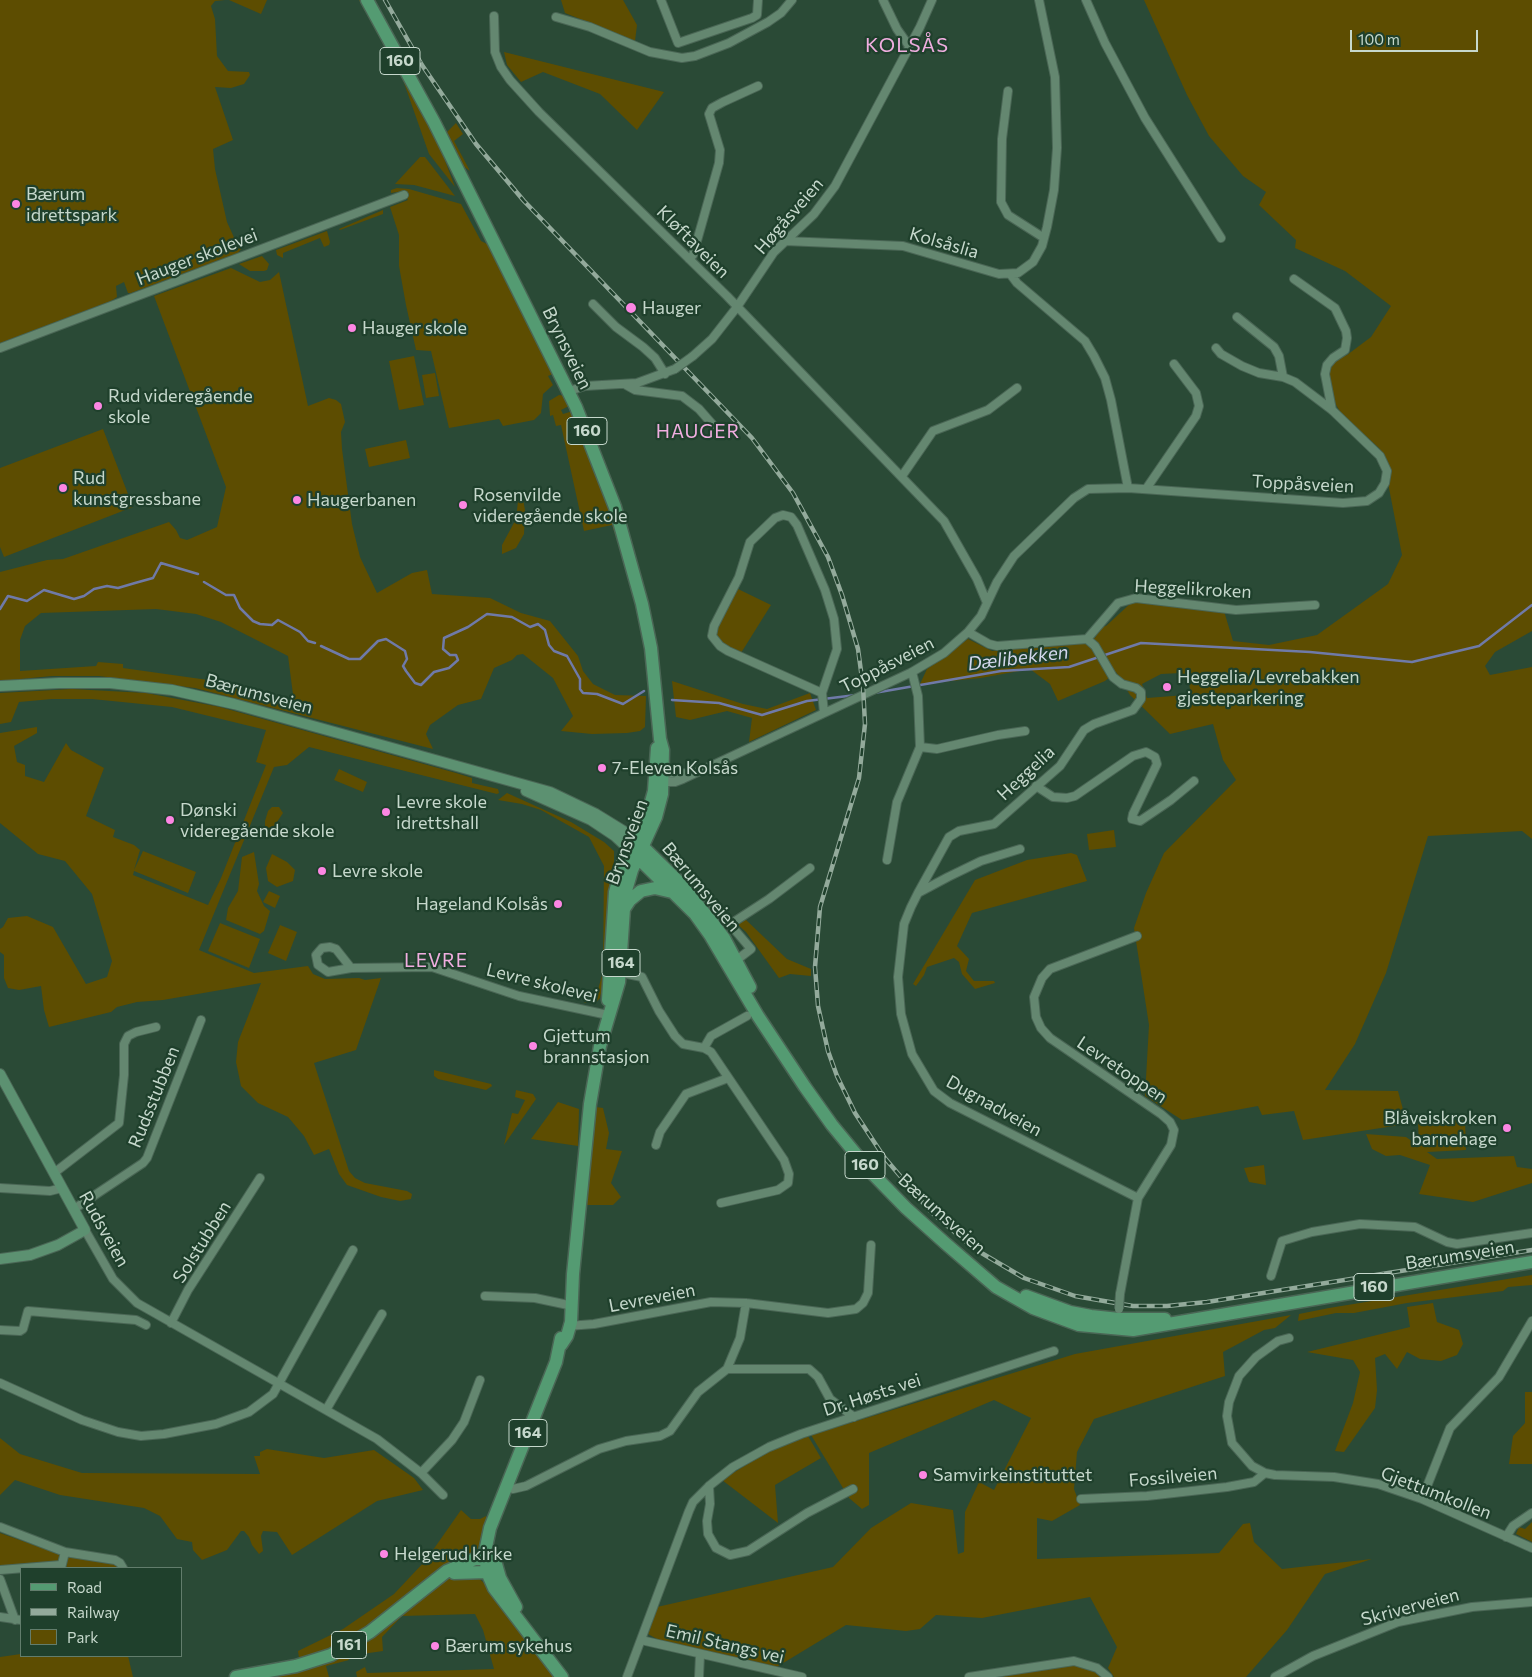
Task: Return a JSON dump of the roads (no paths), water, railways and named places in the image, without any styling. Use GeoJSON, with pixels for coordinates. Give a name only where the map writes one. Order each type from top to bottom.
{"type":"FeatureCollection","features":[{"type":"Feature","properties":{"kind":"main road","name":"Brynsveien"},"geometry":{"type":"LineString","coordinates":[[367,0],[434,122],[569,391],[602,468],[636,582],[651,648],[660,739],[660,779],[636,848],[628,882],[616,972],[595,1067],[567,1326],[495,1520],[489,1565],[500,1578],[523,1623],[562,1677]]}},
{"type":"Feature","properties":{"kind":"main road","name":"Bærumsveien"},"geometry":{"type":"LineString","coordinates":[[0,686],[91,683],[172,690],[234,704],[502,780],[575,811],[636,848],[698,905],[724,938],[732,963]]}},
{"type":"Feature","properties":{"kind":"main road","name":"Brynsveien"},"geometry":{"type":"LineString","coordinates":[[616,972],[615,892],[636,848]]}},
{"type":"Feature","properties":{"kind":"main road","name":"Bærumsveien"},"geometry":{"type":"LineString","coordinates":[[636,848],[672,892],[694,914],[732,963],[770,1033],[817,1105],[869,1170],[912,1214],[1007,1294],[1047,1315],[1079,1325],[1119,1319],[1156,1327],[1217,1314],[1532,1262]]}},
{"type":"Feature","properties":{"kind":"main road"},"geometry":{"type":"LineString","coordinates":[[624,909],[630,900],[641,891],[655,888],[672,892]]}},
{"type":"Feature","properties":{"kind":"main road","name":"Rudsveien"},"geometry":{"type":"LineString","coordinates":[[0,1074],[85,1230]]}},
{"type":"Feature","properties":{"kind":"main road"},"geometry":{"type":"LineString","coordinates":[[0,1259],[30,1255],[58,1245],[85,1230]]}},
{"type":"Feature","properties":{"kind":"main road","name":"161"},"geometry":{"type":"LineString","coordinates":[[236,1677],[296,1666],[331,1655],[364,1636],[419,1591],[444,1575],[447,1571],[475,1559],[489,1565]]}},
{"type":"Feature","properties":{"kind":"street"},"geometry":{"type":"LineString","coordinates":[[661,0],[682,58]]}},
{"type":"Feature","properties":{"kind":"street"},"geometry":{"type":"LineString","coordinates":[[678,43],[752,18],[757,14],[758,0]]}},
{"type":"Feature","properties":{"kind":"street"},"geometry":{"type":"LineString","coordinates":[[556,17],[590,27],[650,52],[682,58],[695,56],[729,43],[768,22],[781,13],[792,0]]}},
{"type":"Feature","properties":{"kind":"street"},"geometry":{"type":"LineString","coordinates":[[883,0],[888,14],[909,46]]}},
{"type":"Feature","properties":{"kind":"street","name":"Høgåsveien"},"geometry":{"type":"LineString","coordinates":[[569,391],[585,386],[626,385],[665,374],[693,356],[712,339],[737,307],[769,258],[814,214],[836,186],[932,0]]}},
{"type":"Feature","properties":{"kind":"street"},"geometry":{"type":"LineString","coordinates":[[1040,0],[1053,65],[1057,120],[1055,183],[1044,238],[1033,262],[1018,273],[1011,275],[1017,283],[1085,341],[1094,356],[1105,378],[1111,400],[1128,488]]}},
{"type":"Feature","properties":{"kind":"street"},"geometry":{"type":"LineString","coordinates":[[1086,0],[1105,43],[1145,118],[1221,238]]}},
{"type":"Feature","properties":{"kind":"street","name":"Kløftaveien"},"geometry":{"type":"LineString","coordinates":[[494,16],[496,52],[501,67],[510,80],[539,112],[737,307],[902,476],[948,528],[977,579],[987,603]]}},
{"type":"Feature","properties":{"kind":"street"},"geometry":{"type":"LineString","coordinates":[[689,259],[693,255],[719,163],[720,150],[709,114],[712,108],[758,86]]}},
{"type":"Feature","properties":{"kind":"street"},"geometry":{"type":"LineString","coordinates":[[1008,91],[1002,139],[1001,202],[1008,215],[1044,238]]}},
{"type":"Feature","properties":{"kind":"street","name":"Hauger skolevei"},"geometry":{"type":"LineString","coordinates":[[0,348],[404,195]]}},
{"type":"Feature","properties":{"kind":"street","name":"Kolsåslia"},"geometry":{"type":"LineString","coordinates":[[785,241],[903,246],[989,272],[1011,275]]}},
{"type":"Feature","properties":{"kind":"street"},"geometry":{"type":"LineString","coordinates":[[1294,280],[1335,308],[1346,331],[1347,345],[1345,350],[1333,358],[1326,374],[1332,410]]}},
{"type":"Feature","properties":{"kind":"street"},"geometry":{"type":"LineString","coordinates":[[593,304],[616,327],[655,358],[665,374]]}},
{"type":"Feature","properties":{"kind":"street"},"geometry":{"type":"LineString","coordinates":[[1237,317],[1274,347],[1279,356],[1283,378]]}},
{"type":"Feature","properties":{"kind":"street","name":"Toppåsveien"},"geometry":{"type":"LineString","coordinates":[[660,779],[675,782],[699,772],[912,672],[944,653],[968,632],[981,616],[997,582],[1014,556],[1074,498],[1088,489],[1128,488],[1343,503],[1367,501],[1379,493],[1385,483],[1386,471],[1384,463],[1376,452],[1332,410],[1306,390],[1283,378],[1259,373],[1242,366],[1230,360],[1216,348]]}},
{"type":"Feature","properties":{"kind":"street"},"geometry":{"type":"LineString","coordinates":[[1146,489],[1196,416],[1199,406],[1196,393],[1174,364]]}},
{"type":"Feature","properties":{"kind":"street","name":"Høgåsveien"},"geometry":{"type":"LineString","coordinates":[[626,385],[635,390],[682,396],[699,409],[713,425]]}},
{"type":"Feature","properties":{"kind":"street"},"geometry":{"type":"LineString","coordinates":[[902,476],[933,431],[988,410],[1017,388]]}},
{"type":"Feature","properties":{"kind":"street"},"geometry":{"type":"LineString","coordinates":[[822,693],[728,651],[720,646],[712,636],[714,626],[739,577],[750,542],[775,518],[783,515],[791,517],[797,525],[822,582],[834,619],[837,637],[836,657],[822,693],[824,713]]}},
{"type":"Feature","properties":{"kind":"street","name":"Heggelikroken"},"geometry":{"type":"LineString","coordinates":[[1090,641],[1118,603],[1136,598],[1236,610],[1315,605]]}},
{"type":"Feature","properties":{"kind":"street"},"geometry":{"type":"LineString","coordinates":[[968,632],[989,644],[997,646],[1090,641]]}},
{"type":"Feature","properties":{"kind":"street","name":"Heggelia"},"geometry":{"type":"LineString","coordinates":[[918,893],[949,836],[959,831],[994,824],[1060,766],[1084,730],[1094,724],[1133,710],[1139,704],[1141,692],[1122,684],[1113,677],[1090,641]]}},
{"type":"Feature","properties":{"kind":"street"},"geometry":{"type":"LineString","coordinates":[[887,860],[897,802],[920,747],[918,696],[912,672]]}},
{"type":"Feature","properties":{"kind":"street"},"geometry":{"type":"LineString","coordinates":[[920,747],[936,749],[998,734],[1025,731]]}},
{"type":"Feature","properties":{"kind":"street"},"geometry":{"type":"LineString","coordinates":[[1036,786],[1053,798],[1075,796],[1133,756],[1146,752],[1155,757],[1157,764],[1133,814],[1132,819],[1140,821],[1171,800],[1194,781]]}},
{"type":"Feature","properties":{"kind":"street"},"geometry":{"type":"LineString","coordinates":[[918,893],[981,861],[1020,849]]}},
{"type":"Feature","properties":{"kind":"street","name":"Bærumsveien"},"geometry":{"type":"LineString","coordinates":[[728,925],[769,900],[810,868]]}},
{"type":"Feature","properties":{"kind":"street","name":"Bærumsveien"},"geometry":{"type":"LineString","coordinates":[[690,877],[728,925],[747,942],[751,950],[732,963]]}},
{"type":"Feature","properties":{"kind":"street","name":"Dugnadveien"},"geometry":{"type":"LineString","coordinates":[[918,893],[904,924],[898,960],[899,996],[901,1014],[912,1054],[934,1091],[950,1103],[1138,1198]]}},
{"type":"Feature","properties":{"kind":"street","name":"Levretoppen"},"geometry":{"type":"LineString","coordinates":[[1119,1319],[1120,1294],[1138,1198],[1171,1145],[1174,1130],[1170,1122],[1050,1038],[1036,1017],[1034,997],[1042,978],[1050,969],[1137,936]]}},
{"type":"Feature","properties":{"kind":"street","name":"Levre skolevei"},"geometry":{"type":"LineString","coordinates":[[351,968],[432,967],[519,996],[608,1015]]}},
{"type":"Feature","properties":{"kind":"street"},"geometry":{"type":"LineString","coordinates":[[616,972],[642,977],[664,1019],[683,1044],[704,1048],[711,1052],[768,1134],[790,1174],[788,1183],[778,1190],[721,1203]]}},
{"type":"Feature","properties":{"kind":"street"},"geometry":{"type":"LineString","coordinates":[[704,1048],[711,1036],[747,1016]]}},
{"type":"Feature","properties":{"kind":"street","name":"Rudsstubben"},"geometry":{"type":"LineString","coordinates":[[74,1209],[143,1164],[201,1020]]}},
{"type":"Feature","properties":{"kind":"street"},"geometry":{"type":"LineString","coordinates":[[54,1173],[119,1123],[124,1075],[124,1044],[128,1036],[156,1027]]}},
{"type":"Feature","properties":{"kind":"street"},"geometry":{"type":"LineString","coordinates":[[656,1145],[660,1132],[686,1094],[728,1078]]}},
{"type":"Feature","properties":{"kind":"street","name":"Solstubben"},"geometry":{"type":"LineString","coordinates":[[171,1323],[188,1290],[260,1178]]}},
{"type":"Feature","properties":{"kind":"street"},"geometry":{"type":"LineString","coordinates":[[0,1188],[50,1192],[62,1188]]}},
{"type":"Feature","properties":{"kind":"street"},"geometry":{"type":"LineString","coordinates":[[1271,1276],[1282,1241],[1312,1232],[1360,1224],[1415,1227],[1447,1242],[1457,1244],[1532,1233]]}},
{"type":"Feature","properties":{"kind":"street","name":"Rudsveien"},"geometry":{"type":"LineString","coordinates":[[85,1230],[105,1267],[119,1287],[145,1308],[377,1439],[421,1473],[443,1495]]}},
{"type":"Feature","properties":{"kind":"street","name":"Levreveien"},"geometry":{"type":"LineString","coordinates":[[567,1326],[594,1324],[687,1305],[725,1302],[746,1302],[828,1313],[856,1309],[863,1303],[868,1293],[871,1245]]}},
{"type":"Feature","properties":{"kind":"street"},"geometry":{"type":"LineString","coordinates":[[0,1383],[101,1428],[141,1436],[177,1433],[216,1424],[249,1412],[266,1401],[280,1383],[353,1250]]}},
{"type":"Feature","properties":{"kind":"street"},"geometry":{"type":"LineString","coordinates":[[485,1296],[535,1298],[570,1305]]}},
{"type":"Feature","properties":{"kind":"street"},"geometry":{"type":"LineString","coordinates":[[507,1487],[513,1489],[526,1486],[611,1444],[660,1436],[670,1431],[698,1392],[727,1369],[740,1338],[746,1302]]}},
{"type":"Feature","properties":{"kind":"street"},"geometry":{"type":"LineString","coordinates":[[0,1330],[20,1331],[23,1329],[28,1310],[136,1320],[146,1325]]}},
{"type":"Feature","properties":{"kind":"street"},"geometry":{"type":"LineString","coordinates":[[326,1410],[382,1314]]}},
{"type":"Feature","properties":{"kind":"street"},"geometry":{"type":"LineString","coordinates":[[1422,1499],[1450,1428],[1499,1377],[1532,1321]]}},
{"type":"Feature","properties":{"kind":"street"},"geometry":{"type":"LineString","coordinates":[[1265,1474],[1252,1466],[1232,1443],[1227,1416],[1229,1402],[1239,1376],[1256,1357],[1278,1342],[1289,1338]]}},
{"type":"Feature","properties":{"kind":"street","name":"Dr. Høsts vei"},"geometry":{"type":"LineString","coordinates":[[626,1677],[693,1502],[709,1486],[733,1467],[768,1447],[1054,1351]]}},
{"type":"Feature","properties":{"kind":"street"},"geometry":{"type":"LineString","coordinates":[[727,1369],[809,1369],[818,1377],[830,1399],[854,1417]]}},
{"type":"Feature","properties":{"kind":"street"},"geometry":{"type":"LineString","coordinates":[[421,1473],[442,1452],[464,1422],[480,1380]]}},
{"type":"Feature","properties":{"kind":"street","name":"Gjettumkollen"},"geometry":{"type":"LineString","coordinates":[[1265,1474],[1354,1479],[1378,1484],[1422,1499],[1532,1548]]}},
{"type":"Feature","properties":{"kind":"street","name":"Fossilveien"},"geometry":{"type":"LineString","coordinates":[[1081,1499],[1147,1496],[1227,1488],[1254,1482],[1265,1474]]}},
{"type":"Feature","properties":{"kind":"street"},"geometry":{"type":"LineString","coordinates":[[709,1486],[708,1534],[716,1548],[730,1555],[748,1551],[800,1517],[853,1489]]}},
{"type":"Feature","properties":{"kind":"street"},"geometry":{"type":"LineString","coordinates":[[1506,1536],[1513,1526],[1532,1513]]}},
{"type":"Feature","properties":{"kind":"street"},"geometry":{"type":"LineString","coordinates":[[0,1527],[64,1552],[115,1560],[123,1567]]}},
{"type":"Feature","properties":{"kind":"street"},"geometry":{"type":"LineString","coordinates":[[46,1567],[61,1566],[64,1552]]}},
{"type":"Feature","properties":{"kind":"street"},"geometry":{"type":"LineString","coordinates":[[0,1570],[20,1569]]}},
{"type":"Feature","properties":{"kind":"street"},"geometry":{"type":"LineString","coordinates":[[0,1579],[18,1620]]}},
{"type":"Feature","properties":{"kind":"street","name":"Skriverveien"},"geometry":{"type":"LineString","coordinates":[[1275,1677],[1314,1656],[1398,1622],[1472,1607],[1532,1602]]}},
{"type":"Feature","properties":{"kind":"street"},"geometry":{"type":"LineString","coordinates":[[0,1617],[18,1620]]}},
{"type":"Feature","properties":{"kind":"street","name":"Emil Stangs vei"},"geometry":{"type":"LineString","coordinates":[[641,1640],[802,1677]]}},
{"type":"Feature","properties":{"kind":"street"},"geometry":{"type":"LineString","coordinates":[[699,1677],[700,1655]]}},
{"type":"Feature","properties":{"kind":"street"},"geometry":{"type":"LineString","coordinates":[[969,1677],[1074,1661],[1097,1668],[1108,1677]]}},
{"type":"Feature","properties":{"kind":"waterway","name":"Dælibekken"},"geometry":{"type":"LineString","coordinates":[[0,609],[8,596],[27,601],[44,590],[74,599],[84,596],[94,589],[107,586],[118,588],[153,578],[161,563],[198,574]]}},
{"type":"Feature","properties":{"kind":"waterway","name":"Dælibekken"},"geometry":{"type":"LineString","coordinates":[[204,582],[226,595],[234,595],[240,608],[253,621],[272,625],[278,620],[300,632],[308,641],[315,643]]}},
{"type":"Feature","properties":{"kind":"waterway","name":"Dælibekken"},"geometry":{"type":"LineString","coordinates":[[874,693],[1001,671],[1069,667],[1141,643],[1310,652],[1412,662],[1479,646],[1532,605]]}},
{"type":"Feature","properties":{"kind":"waterway","name":"Dælibekken"},"geometry":{"type":"LineString","coordinates":[[321,646],[349,659],[360,659],[378,641],[386,639],[405,651],[407,659],[403,666],[415,683],[421,685],[434,672],[449,668],[458,660],[456,655],[450,655],[443,649],[444,638],[468,627],[487,614],[512,617],[530,627],[538,624],[545,630],[549,645],[554,651],[567,656],[580,679],[580,689],[583,693],[597,694],[623,704],[644,691]]}},
{"type":"Feature","properties":{"kind":"waterway","name":"Dælibekken"},"geometry":{"type":"LineString","coordinates":[[672,700],[719,703],[762,715],[807,701],[856,695]]}},
{"type":"Feature","properties":{"kind":"railway"},"geometry":{"type":"LineString","coordinates":[[385,0],[422,65],[476,144],[524,201],[752,438],[793,493],[828,557],[842,595],[858,649],[863,686],[865,724],[859,778],[820,907],[815,967],[818,1006],[828,1051],[837,1076],[855,1113],[884,1157],[930,1211],[973,1248],[1024,1278],[1075,1296],[1133,1306],[1167,1306],[1207,1302],[1532,1250]]}},
{"type":"Feature","properties":{"kind":"place","name":"Bærum idrettspark"},"geometry":{"type":"Point","coordinates":[16,204]}},
{"type":"Feature","properties":{"kind":"place","name":"Hauger"},"geometry":{"type":"Point","coordinates":[631,308]}},
{"type":"Feature","properties":{"kind":"place","name":"Hauger skole"},"geometry":{"type":"Point","coordinates":[352,328]}},
{"type":"Feature","properties":{"kind":"place","name":"Rud videregående skole"},"geometry":{"type":"Point","coordinates":[98,406]}},
{"type":"Feature","properties":{"kind":"place","name":"Rud kunstgressbane"},"geometry":{"type":"Point","coordinates":[63,488]}},
{"type":"Feature","properties":{"kind":"place","name":"Haugerbanen"},"geometry":{"type":"Point","coordinates":[297,500]}},
{"type":"Feature","properties":{"kind":"place","name":"Rosenvilde videregående skole"},"geometry":{"type":"Point","coordinates":[463,505]}},
{"type":"Feature","properties":{"kind":"place","name":"Heggelia/Levrebakken gjesteparkering"},"geometry":{"type":"Point","coordinates":[1167,687]}},
{"type":"Feature","properties":{"kind":"place","name":"7-Eleven Kolsås"},"geometry":{"type":"Point","coordinates":[602,768]}},
{"type":"Feature","properties":{"kind":"place","name":"Levre skole idrettshall"},"geometry":{"type":"Point","coordinates":[386,812]}},
{"type":"Feature","properties":{"kind":"place","name":"Dønski videregående skole"},"geometry":{"type":"Point","coordinates":[170,820]}},
{"type":"Feature","properties":{"kind":"place","name":"Levre skole"},"geometry":{"type":"Point","coordinates":[322,871]}},
{"type":"Feature","properties":{"kind":"place","name":"Hageland Kolsås"},"geometry":{"type":"Point","coordinates":[558,904]}},
{"type":"Feature","properties":{"kind":"place","name":"Gjettum brannstasjon"},"geometry":{"type":"Point","coordinates":[533,1046]}},
{"type":"Feature","properties":{"kind":"place","name":"Blåveiskroken barnehage"},"geometry":{"type":"Point","coordinates":[1507,1128]}},
{"type":"Feature","properties":{"kind":"place","name":"Samvirkeinstituttet"},"geometry":{"type":"Point","coordinates":[923,1475]}},
{"type":"Feature","properties":{"kind":"place","name":"Helgerud kirke"},"geometry":{"type":"Point","coordinates":[384,1554]}},
{"type":"Feature","properties":{"kind":"place","name":"Bærum sykehus"},"geometry":{"type":"Point","coordinates":[435,1646]}},
{"type":"Feature","properties":{"kind":"district","name":"KOLSÅS"},"geometry":{"type":"Point","coordinates":[907,45]}},
{"type":"Feature","properties":{"kind":"district","name":"HAUGER"},"geometry":{"type":"Point","coordinates":[698,432]}},
{"type":"Feature","properties":{"kind":"district","name":"LEVRE"},"geometry":{"type":"Point","coordinates":[436,961]}}]}
